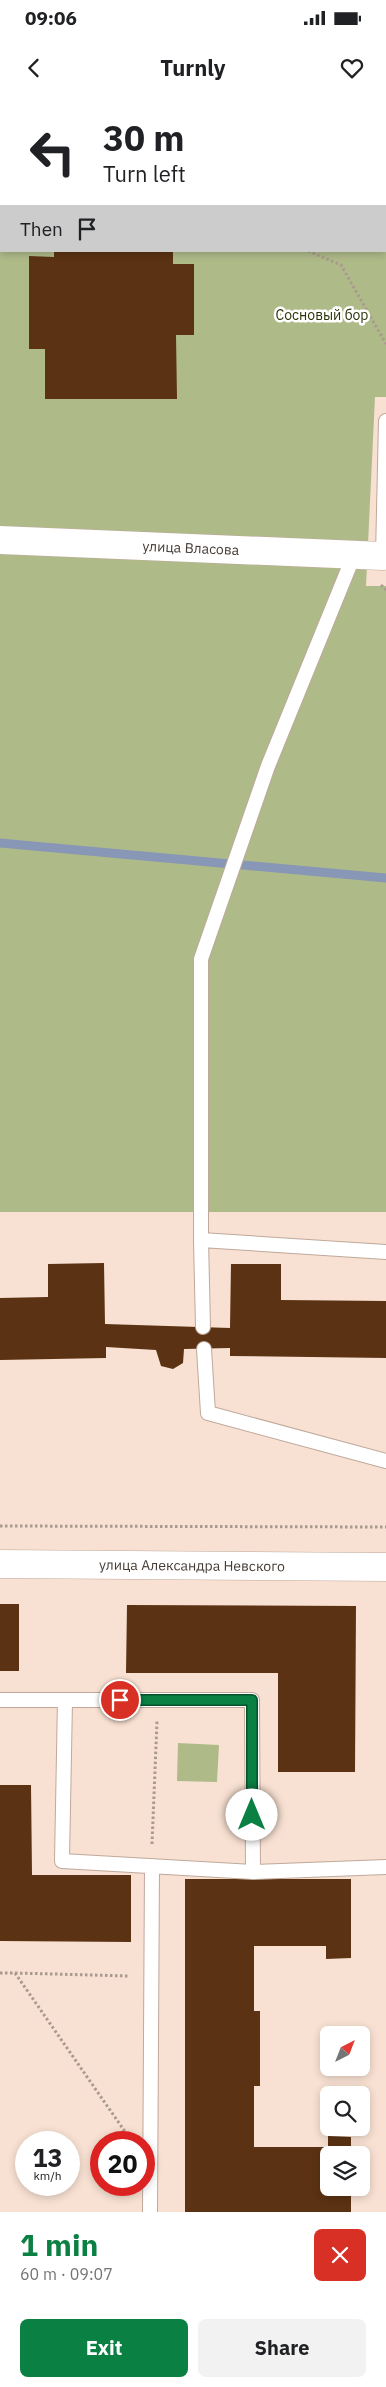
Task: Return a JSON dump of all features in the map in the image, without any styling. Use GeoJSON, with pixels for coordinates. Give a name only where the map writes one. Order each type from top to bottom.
{"type":"FeatureCollection","features":[{"type":"Feature","properties":{"kind":"street","name":"улица Власова"},"geometry":{"type":"LineString","coordinates":[[0,540],[384,556]]}},
{"type":"Feature","properties":{"kind":"street","name":"улица Александра Невского"},"geometry":{"type":"LineString","coordinates":[[0,1564],[386,1567]]}},
{"type":"Feature","properties":{"kind":"lane"},"geometry":{"type":"LineString","coordinates":[[384,556],[386,421]]}},
{"type":"Feature","properties":{"kind":"lane"},"geometry":{"type":"LineString","coordinates":[[203,1327],[201,1240],[201,959],[268,766],[354,555]]}},
{"type":"Feature","properties":{"kind":"lane"},"geometry":{"type":"LineString","coordinates":[[201,1240],[386,1252]]}},
{"type":"Feature","properties":{"kind":"lane"},"geometry":{"type":"LineString","coordinates":[[204,1349],[208,1413],[386,1460]]}},
{"type":"Feature","properties":{"kind":"lane"},"geometry":{"type":"LineString","coordinates":[[0,1700],[252,1700],[252,1872]]}},
{"type":"Feature","properties":{"kind":"lane"},"geometry":{"type":"LineString","coordinates":[[65,1700],[62,1861],[252,1872],[386,1867]]}},
{"type":"Feature","properties":{"kind":"lane"},"geometry":{"type":"LineString","coordinates":[[150,2212],[152,1866]]}},
{"type":"Feature","properties":{"kind":"path"},"geometry":{"type":"LineString","coordinates":[[310,252],[341,265],[386,344]]}},
{"type":"Feature","properties":{"kind":"path"},"geometry":{"type":"LineString","coordinates":[[0,1526],[386,1527]]}},
{"type":"Feature","properties":{"kind":"path"},"geometry":{"type":"LineString","coordinates":[[152,1866],[158,1700]]}},
{"type":"Feature","properties":{"kind":"path"},"geometry":{"type":"LineString","coordinates":[[0,1973],[151,1976]]}},
{"type":"Feature","properties":{"kind":"path"},"geometry":{"type":"LineString","coordinates":[[14,1973],[125,2131]]}},
{"type":"Feature","properties":{"kind":"green space","name":"Сосновый бор"},"geometry":{"type":"Polygon","coordinates":[[[0,252],[386,252],[386,397],[375,397],[366,586],[386,586],[386,1212],[0,1212],[0,252]]]}},
{"type":"Feature","properties":{"kind":"green space"},"geometry":{"type":"Polygon","coordinates":[[[178,1743],[219,1745],[217,1782],[177,1781],[178,1743]]]}},
{"type":"Feature","properties":{"kind":"building"},"geometry":{"type":"Polygon","coordinates":[[[54,252],[173,252],[173,264],[194,264],[194,335],[176,335],[177,399],[45,399],[45,349],[29,349],[29,256],[54,257],[54,252]]]}},
{"type":"Feature","properties":{"kind":"building"},"geometry":{"type":"Polygon","coordinates":[[[104,1263],[105,1324],[230,1328],[231,1264],[281,1264],[281,1300],[386,1301],[386,1358],[230,1356],[230,1348],[184,1349],[183,1363],[173,1369],[161,1366],[156,1350],[106,1347],[106,1358],[0,1360],[0,1298],[48,1297],[48,1264],[104,1263]]]}},
{"type":"Feature","properties":{"kind":"building"},"geometry":{"type":"Polygon","coordinates":[[[0,1604],[19,1604],[19,1671],[0,1671],[0,1604]]]}},
{"type":"Feature","properties":{"kind":"building"},"geometry":{"type":"Polygon","coordinates":[[[127,1605],[356,1606],[355,1772],[278,1772],[278,1673],[126,1673],[127,1605]]]}},
{"type":"Feature","properties":{"kind":"building"},"geometry":{"type":"Polygon","coordinates":[[[0,1785],[31,1785],[32,1875],[131,1875],[131,1942],[0,1941],[0,1785]]]}},
{"type":"Feature","properties":{"kind":"building"},"geometry":{"type":"Polygon","coordinates":[[[185,1879],[351,1879],[351,1958],[326,1959],[326,1946],[254,1946],[254,2011],[260,2011],[260,2086],[254,2086],[254,2147],[320,2147],[320,2196],[351,2196],[351,2212],[185,2212],[185,1879]]]}},
{"type":"Feature","properties":{"kind":"building"},"geometry":{"type":"Polygon","coordinates":[[[328,2136],[351,2137],[351,2146],[328,2146],[328,2136]]]}},
{"type":"Feature","properties":{"kind":"waterway"},"geometry":{"type":"LineString","coordinates":[[0,843],[386,878]]}},
{"type":"Feature","properties":{"kind":"route"},"geometry":{"type":"LineString","coordinates":[[120,1700],[252,1700],[252,1815]]}}]}
